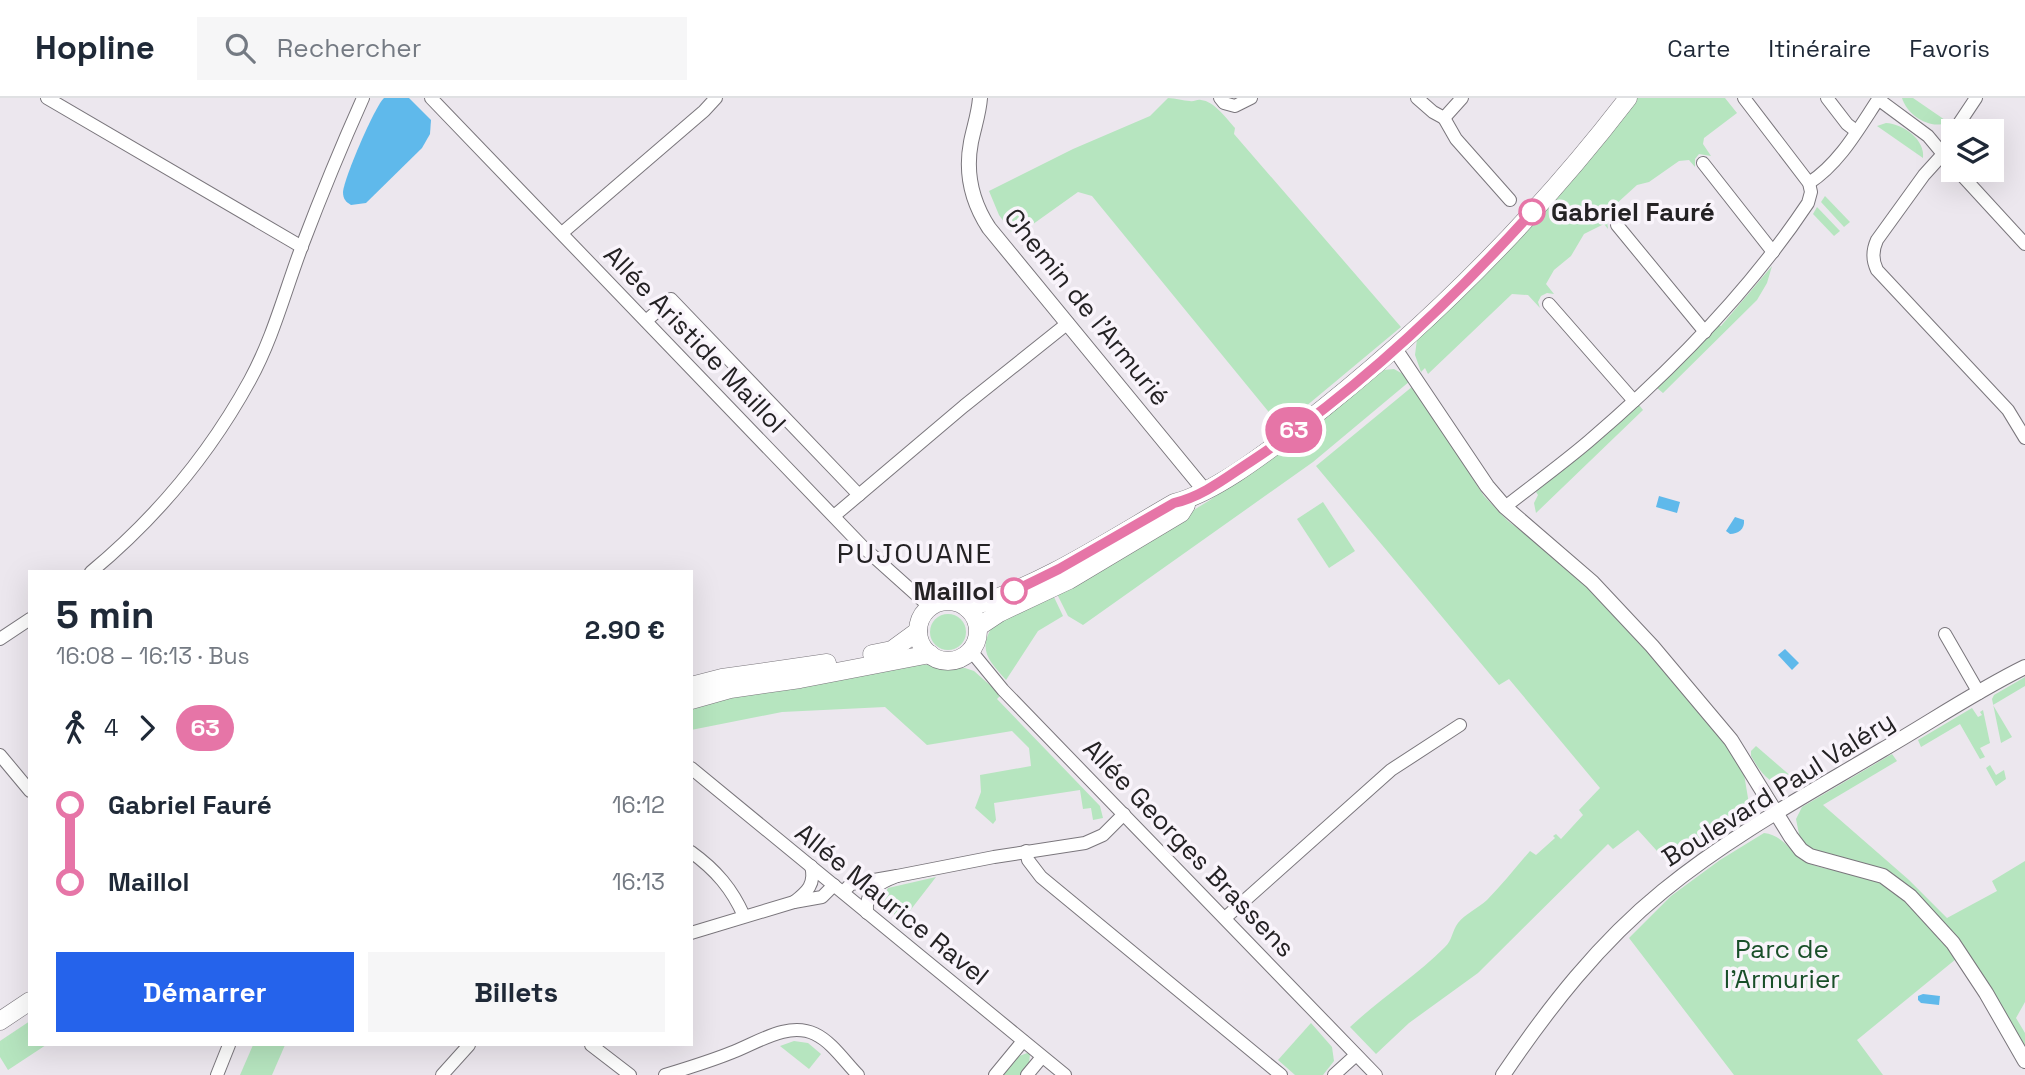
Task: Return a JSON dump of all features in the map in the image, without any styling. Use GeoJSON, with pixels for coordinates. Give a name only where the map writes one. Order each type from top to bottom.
{"type":"FeatureCollection","features":[{"type":"Feature","properties":{"kind":"main road"},"geometry":{"type":"LineString","coordinates":[[967,608],[995,600],[1051,573],[1174,503],[1197,495],[1274,446],[1395,349],[1497,251],[1571,169],[1628,98]]}},
{"type":"Feature","properties":{"kind":"main road"},"geometry":{"type":"LineString","coordinates":[[978,627],[999,613],[1069,580],[1181,513],[1197,495]]}},
{"type":"Feature","properties":{"kind":"main road"},"geometry":{"type":"LineString","coordinates":[[693,699],[730,689],[800,680],[929,654],[946,661],[964,657],[975,644],[978,627],[967,608],[949,601],[930,607],[920,622],[918,631],[929,654]]}},
{"type":"Feature","properties":{"kind":"main road"},"geometry":{"type":"LineString","coordinates":[[693,686],[722,678],[841,661],[892,649],[918,631]]}},
{"type":"Feature","properties":{"kind":"main road"},"geometry":{"type":"LineString","coordinates":[[0,1021],[28,1002]]}},
{"type":"Feature","properties":{"kind":"main road"},"geometry":{"type":"LineString","coordinates":[[0,1035],[28,1016]]}},
{"type":"Feature","properties":{"kind":"street"},"geometry":{"type":"LineString","coordinates":[[47,98],[302,247]]}},
{"type":"Feature","properties":{"kind":"street"},"geometry":{"type":"LineString","coordinates":[[93,570],[121,547],[167,500],[225,422],[250,379],[269,341],[302,247],[363,98]]}},
{"type":"Feature","properties":{"kind":"street","name":"Allée Aristide Maillol"},"geometry":{"type":"LineString","coordinates":[[430,98],[863,547],[930,607]]}},
{"type":"Feature","properties":{"kind":"street"},"geometry":{"type":"LineString","coordinates":[[562,233],[716,98]]}},
{"type":"Feature","properties":{"kind":"street","name":"Chemin de l'Armurié"},"geometry":{"type":"LineString","coordinates":[[981,98],[968,165],[977,207],[989,228],[1068,323],[1197,495]]}},
{"type":"Feature","properties":{"kind":"street"},"geometry":{"type":"LineString","coordinates":[[1220,98],[1224,103],[1235,107],[1251,98]]}},
{"type":"Feature","properties":{"kind":"street"},"geometry":{"type":"LineString","coordinates":[[1417,98],[1433,113],[1444,118],[1456,139],[1510,200]]}},
{"type":"Feature","properties":{"kind":"street"},"geometry":{"type":"LineString","coordinates":[[1444,118],[1462,98]]}},
{"type":"Feature","properties":{"kind":"street"},"geometry":{"type":"LineString","coordinates":[[1505,507],[1634,401],[1704,332],[1773,252],[1808,203],[1811,192],[1809,183],[1744,98]]}},
{"type":"Feature","properties":{"kind":"street"},"geometry":{"type":"LineString","coordinates":[[1827,98],[1847,124],[1856,131]]}},
{"type":"Feature","properties":{"kind":"street"},"geometry":{"type":"LineString","coordinates":[[1962,119],[1976,98]]}},
{"type":"Feature","properties":{"kind":"street"},"geometry":{"type":"LineString","coordinates":[[1809,183],[1828,169],[1879,99],[1921,130],[1941,151],[1877,240],[1873,252],[1874,263],[1877,270],[2008,410],[2025,438]]}},
{"type":"Feature","properties":{"kind":"street"},"geometry":{"type":"LineString","coordinates":[[1703,163],[1773,252]]}},
{"type":"Feature","properties":{"kind":"street"},"geometry":{"type":"LineString","coordinates":[[1967,182],[2025,244]]}},
{"type":"Feature","properties":{"kind":"street"},"geometry":{"type":"LineString","coordinates":[[1617,225],[1704,332]]}},
{"type":"Feature","properties":{"kind":"street"},"geometry":{"type":"LineString","coordinates":[[646,321],[671,299],[859,495]]}},
{"type":"Feature","properties":{"kind":"street"},"geometry":{"type":"LineString","coordinates":[[1549,304],[1634,401]]}},
{"type":"Feature","properties":{"kind":"street"},"geometry":{"type":"LineString","coordinates":[[834,516],[964,406],[1068,323]]}},
{"type":"Feature","properties":{"kind":"street"},"geometry":{"type":"LineString","coordinates":[[1395,349],[1471,465],[1505,507],[1592,582],[1631,622],[1731,740],[1790,837],[1801,850],[1810,856],[1883,876],[1910,896],[1953,943],[2025,1061]]}},
{"type":"Feature","properties":{"kind":"street"},"geometry":{"type":"LineString","coordinates":[[0,639],[28,621]]}},
{"type":"Feature","properties":{"kind":"street"},"geometry":{"type":"LineString","coordinates":[[1945,635],[1979,693]]}},
{"type":"Feature","properties":{"kind":"street","name":"Allée Georges Brassens"},"geometry":{"type":"LineString","coordinates":[[971,651],[1003,690],[1376,1075]]}},
{"type":"Feature","properties":{"kind":"street","name":"Boulevard Paul Valéry"},"geometry":{"type":"LineString","coordinates":[[1503,1075],[1544,1015],[1591,960],[1625,925],[1675,882],[1777,813],[2024,667]]}},
{"type":"Feature","properties":{"kind":"street"},"geometry":{"type":"LineString","coordinates":[[1225,918],[1391,770],[1460,725]]}},
{"type":"Feature","properties":{"kind":"street"},"geometry":{"type":"LineString","coordinates":[[0,755],[28,789]]}},
{"type":"Feature","properties":{"kind":"street","name":"Allée Maurice Ravel"},"geometry":{"type":"LineString","coordinates":[[693,770],[1065,1075]]}},
{"type":"Feature","properties":{"kind":"street"},"geometry":{"type":"LineString","coordinates":[[693,932],[794,902],[822,897],[851,884],[1097,839],[1124,814]]}},
{"type":"Feature","properties":{"kind":"street"},"geometry":{"type":"LineString","coordinates":[[1026,851],[1028,860],[1041,877],[1281,1075]]}},
{"type":"Feature","properties":{"kind":"street"},"geometry":{"type":"LineString","coordinates":[[693,854],[722,879],[744,916]]}},
{"type":"Feature","properties":{"kind":"street"},"geometry":{"type":"LineString","coordinates":[[794,902],[804,895],[813,882],[811,866]]}},
{"type":"Feature","properties":{"kind":"street"},"geometry":{"type":"LineString","coordinates":[[867,913],[867,902],[872,889],[882,881],[897,876]]}},
{"type":"Feature","properties":{"kind":"street"},"geometry":{"type":"LineString","coordinates":[[665,1075],[734,1052],[753,1042],[796,1030],[819,1036],[858,1075]]}},
{"type":"Feature","properties":{"kind":"street"},"geometry":{"type":"LineString","coordinates":[[995,1075],[1023,1041]]}},
{"type":"Feature","properties":{"kind":"street"},"geometry":{"type":"LineString","coordinates":[[217,1075],[229,1046]]}},
{"type":"Feature","properties":{"kind":"street"},"geometry":{"type":"LineString","coordinates":[[442,1075],[468,1046]]}},
{"type":"Feature","properties":{"kind":"street"},"geometry":{"type":"LineString","coordinates":[[592,1046],[630,1075]]}},
{"type":"Feature","properties":{"kind":"street"},"geometry":{"type":"LineString","coordinates":[[1334,1075],[1356,1055]]}},
{"type":"Feature","properties":{"kind":"street"},"geometry":{"type":"LineString","coordinates":[[1027,1075],[1042,1057]]}},
{"type":"Feature","properties":{"kind":"green space"},"geometry":{"type":"Polygon","coordinates":[[[1168,98],[1206,101],[1220,111],[1235,128],[1234,134],[1401,327],[1281,427],[1092,196],[1078,192],[1015,237],[999,215],[989,191],[1073,149],[1150,116],[1168,98]]]}},
{"type":"Feature","properties":{"kind":"green space"},"geometry":{"type":"Polygon","coordinates":[[[1637,98],[1725,98],[1737,113],[1704,138],[1703,144],[1711,156],[1699,154],[1695,159],[1695,167],[1689,160],[1679,161],[1649,182],[1637,185],[1615,205],[1623,216],[1619,213],[1611,215],[1607,221],[1608,229],[1604,224],[1584,234],[1571,256],[1554,270],[1546,284],[1554,294],[1541,296],[1538,302],[1540,308],[1528,295],[1512,294],[1428,374],[1425,368],[1421,372],[1415,355],[1417,339],[1606,137],[1637,98]]]}},
{"type":"Feature","properties":{"kind":"green space"},"geometry":{"type":"Polygon","coordinates":[[[1902,98],[1913,98],[1944,119],[1941,119],[1941,124],[1927,123],[1914,115],[1902,98]]]}},
{"type":"Feature","properties":{"kind":"green space"},"geometry":{"type":"Polygon","coordinates":[[[1886,123],[1899,126],[1912,134],[1923,151],[1923,158],[1877,126],[1886,123]]]}},
{"type":"Feature","properties":{"kind":"green space"},"geometry":{"type":"Polygon","coordinates":[[[1825,196],[1850,222],[1844,227],[1821,202],[1825,196]]]}},
{"type":"Feature","properties":{"kind":"green space"},"geometry":{"type":"Polygon","coordinates":[[[1817,207],[1840,231],[1834,236],[1813,214],[1817,207]]]}},
{"type":"Feature","properties":{"kind":"green space"},"geometry":{"type":"Polygon","coordinates":[[[1772,266],[1767,283],[1757,300],[1663,393],[1657,388],[1718,325],[1721,326],[1772,266]]]}},
{"type":"Feature","properties":{"kind":"green space"},"geometry":{"type":"Polygon","coordinates":[[[1394,369],[1410,381],[1313,462],[1083,625],[1068,616],[1057,594],[1210,500],[1318,422],[1384,370],[1394,369]]]}},
{"type":"Feature","properties":{"kind":"green space"},"geometry":{"type":"Polygon","coordinates":[[[1413,386],[1484,496],[1508,521],[1555,556],[1626,623],[1722,737],[1743,768],[1749,804],[1666,861],[1638,830],[1613,849],[1608,844],[1478,973],[1409,1023],[1376,1054],[1350,1027],[1445,947],[1458,923],[1487,900],[1530,851],[1536,855],[1556,834],[1561,839],[1583,815],[1579,810],[1600,788],[1509,679],[1499,685],[1316,466],[1413,386]]]}},
{"type":"Feature","properties":{"kind":"green space"},"geometry":{"type":"Polygon","coordinates":[[[1639,405],[1643,410],[1536,513],[1536,492],[1639,405]]]}},
{"type":"Feature","properties":{"kind":"green space"},"geometry":{"type":"Polygon","coordinates":[[[1323,502],[1355,551],[1329,568],[1297,519],[1323,502]]]}},
{"type":"Feature","properties":{"kind":"green space"},"geometry":{"type":"Polygon","coordinates":[[[1053,595],[1063,616],[1038,631],[1006,680],[987,654],[986,640],[989,633],[994,624],[1053,595]]]}},
{"type":"Feature","properties":{"kind":"green space"},"geometry":{"type":"Polygon","coordinates":[[[948,614],[961,619],[966,632],[961,645],[948,650],[935,645],[930,632],[935,619],[948,614]]]}},
{"type":"Feature","properties":{"kind":"green space"},"geometry":{"type":"Polygon","coordinates":[[[923,664],[948,669],[965,668],[974,671],[1001,695],[997,699],[1100,806],[1103,818],[1093,820],[1091,808],[1083,809],[1080,790],[994,803],[996,820],[993,824],[975,808],[981,792],[980,775],[1031,766],[1029,748],[1012,731],[927,745],[885,707],[782,712],[693,730],[693,703],[923,664]]]}},
{"type":"Feature","properties":{"kind":"green space"},"geometry":{"type":"Polygon","coordinates":[[[2025,677],[2025,686],[1993,705],[1994,695],[2025,677]]]}},
{"type":"Feature","properties":{"kind":"green space"},"geometry":{"type":"Polygon","coordinates":[[[1993,706],[2012,737],[2001,743],[1993,706]]]}},
{"type":"Feature","properties":{"kind":"green space"},"geometry":{"type":"Polygon","coordinates":[[[1972,708],[1978,717],[1983,710],[1990,743],[1980,748],[1985,757],[1980,759],[1960,724],[1921,747],[1918,740],[1972,708]]]}},
{"type":"Feature","properties":{"kind":"green space"},"geometry":{"type":"Polygon","coordinates":[[[1756,746],[1797,782],[1782,785],[1769,780],[1751,756],[1751,751],[1756,746]]]}},
{"type":"Feature","properties":{"kind":"green space"},"geometry":{"type":"Polygon","coordinates":[[[1892,754],[1897,761],[1823,805],[1909,880],[1947,918],[1997,891],[1992,881],[2025,861],[2025,1002],[2016,1018],[2025,1033],[2025,1047],[1966,950],[1939,917],[1883,869],[1820,854],[1811,850],[1797,836],[1799,834],[1796,819],[1802,807],[1892,754]]]}},
{"type":"Feature","properties":{"kind":"green space"},"geometry":{"type":"Polygon","coordinates":[[[1990,765],[1996,775],[2004,770],[2006,779],[1996,786],[1986,768],[1990,765]]]}},
{"type":"Feature","properties":{"kind":"green space","name":"Parc de l'Armurier"},"geometry":{"type":"Polygon","coordinates":[[[1764,833],[1777,837],[1808,863],[1868,877],[1887,886],[1920,915],[1956,959],[1857,1040],[1883,1075],[1734,1075],[1629,938],[1671,896],[1720,860],[1764,833]]]}},
{"type":"Feature","properties":{"kind":"green space"},"geometry":{"type":"Polygon","coordinates":[[[936,877],[902,921],[887,907],[884,898],[888,888],[936,877]]]}},
{"type":"Feature","properties":{"kind":"green space"},"geometry":{"type":"Polygon","coordinates":[[[28,1022],[28,1046],[44,1046],[8,1070],[0,1057],[0,1041],[28,1022]]]}},
{"type":"Feature","properties":{"kind":"green space"},"geometry":{"type":"Polygon","coordinates":[[[1311,1023],[1332,1047],[1334,1061],[1323,1075],[1295,1075],[1278,1060],[1311,1023]]]}},
{"type":"Feature","properties":{"kind":"green space"},"geometry":{"type":"Polygon","coordinates":[[[794,1041],[808,1043],[821,1054],[809,1069],[780,1046],[794,1041]]]}},
{"type":"Feature","properties":{"kind":"green space"},"geometry":{"type":"Polygon","coordinates":[[[253,1046],[285,1046],[272,1075],[240,1075],[253,1046]]]}},
{"type":"Feature","properties":{"kind":"green space"},"geometry":{"type":"Polygon","coordinates":[[[1030,1054],[1029,1064],[1022,1075],[1000,1075],[1017,1057],[1030,1054]]]}},
{"type":"Feature","properties":{"kind":"water"},"geometry":{"type":"Polygon","coordinates":[[[384,98],[409,98],[431,120],[430,134],[422,148],[366,203],[351,205],[344,197],[345,184],[367,128],[384,98]]]}},
{"type":"Feature","properties":{"kind":"water"},"geometry":{"type":"Polygon","coordinates":[[[1659,496],[1680,502],[1677,513],[1656,507],[1659,496]]]}},
{"type":"Feature","properties":{"kind":"water"},"geometry":{"type":"Polygon","coordinates":[[[1735,517],[1744,520],[1743,526],[1738,532],[1730,534],[1726,531],[1735,517]]]}},
{"type":"Feature","properties":{"kind":"water"},"geometry":{"type":"Polygon","coordinates":[[[1785,649],[1799,663],[1792,670],[1778,655],[1785,649]]]}},
{"type":"Feature","properties":{"kind":"water"},"geometry":{"type":"Polygon","coordinates":[[[1918,996],[1940,996],[1939,1005],[1921,1003],[1918,996]]]}},
{"type":"Feature","properties":{"kind":"bus line","name":"63"},"geometry":{"type":"LineString","coordinates":[[1014,591],[1059,569],[1174,503],[1205,491],[1274,446],[1395,349],[1497,251],[1532,212]]}},
{"type":"Feature","properties":{"kind":"place","name":"Gabriel Fauré"},"geometry":{"type":"Point","coordinates":[1532,212]}},
{"type":"Feature","properties":{"kind":"place","name":"Maillol"},"geometry":{"type":"Point","coordinates":[1014,591]}},
{"type":"Feature","properties":{"kind":"district","name":"PUJOUANE"},"geometry":{"type":"Point","coordinates":[915,553]}}]}
